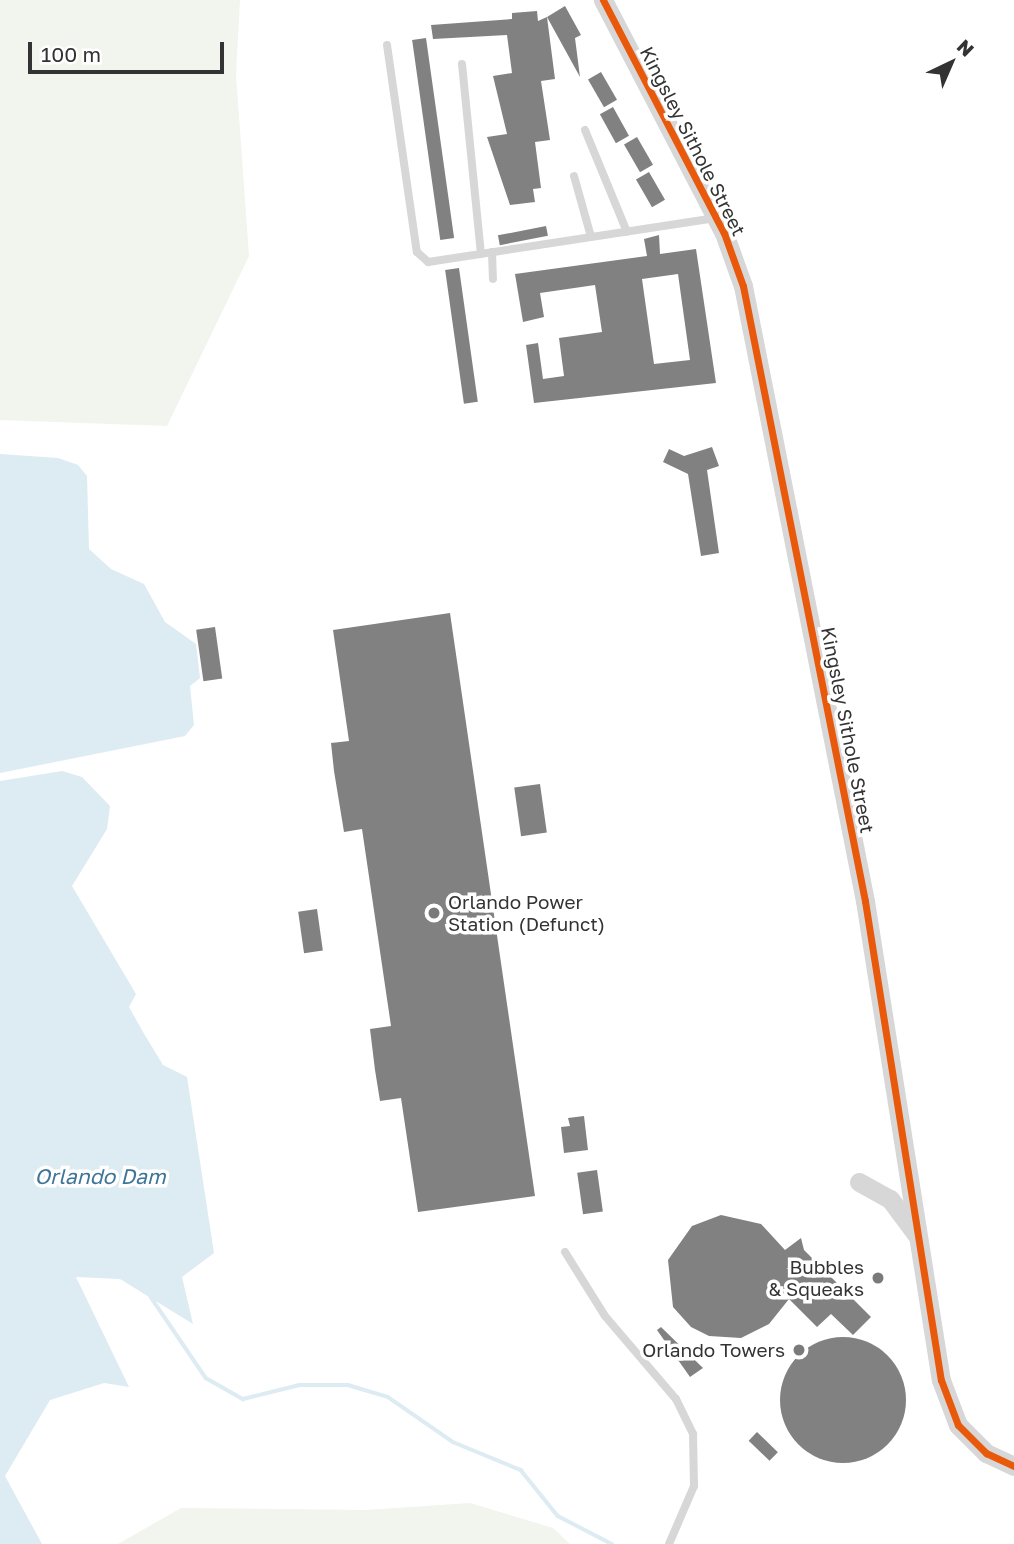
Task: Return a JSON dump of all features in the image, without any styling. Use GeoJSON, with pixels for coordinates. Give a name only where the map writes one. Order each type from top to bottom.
{"type":"FeatureCollection","features":[{"type":"Feature","properties":{"kind":"street","name":"Kingsley Sithole Street"},"geometry":{"type":"LineString","coordinates":[[591,0],[634,67],[717,218],[743,286],[865,901],[948,1408],[969,1439],[1014,1466]]}},
{"type":"Feature","properties":{"kind":"street","name":"Kingsley Sithole Street"},"geometry":{"type":"LineString","coordinates":[[603,0],[634,67]]}},
{"type":"Feature","properties":{"kind":"street"},"geometry":{"type":"LineString","coordinates":[[859,1181],[890,1199],[921,1244]]}},
{"type":"Feature","properties":{"kind":"lane"},"geometry":{"type":"LineString","coordinates":[[387,45],[417,252],[428,262],[717,218]]}},
{"type":"Feature","properties":{"kind":"lane"},"geometry":{"type":"LineString","coordinates":[[462,64],[481,254]]}},
{"type":"Feature","properties":{"kind":"lane"},"geometry":{"type":"LineString","coordinates":[[585,130],[627,232]]}},
{"type":"Feature","properties":{"kind":"lane"},"geometry":{"type":"LineString","coordinates":[[575,176],[591,237]]}},
{"type":"Feature","properties":{"kind":"lane"},"geometry":{"type":"LineString","coordinates":[[492,252],[493,279]]}},
{"type":"Feature","properties":{"kind":"lane"},"geometry":{"type":"LineString","coordinates":[[565,1252],[605,1316],[676,1399],[692,1434],[694,1486],[669,1544]]}},
{"type":"Feature","properties":{"kind":"shaded area"},"geometry":{"type":"Polygon","coordinates":[[[0,0],[240,0],[236,75],[249,256],[167,426],[0,420],[0,0]]]}},
{"type":"Feature","properties":{"kind":"shaded area"},"geometry":{"type":"Polygon","coordinates":[[[470,1503],[553,1528],[570,1544],[118,1544],[181,1508],[366,1510],[470,1503]]]}},
{"type":"Feature","properties":{"kind":"water"},"geometry":{"type":"Polygon","coordinates":[[[0,454],[58,458],[78,465],[87,476],[89,549],[111,569],[144,584],[165,622],[196,644],[200,678],[190,686],[194,725],[185,736],[0,773],[0,454]]]}},
{"type":"Feature","properties":{"kind":"water","name":"Orlando Dam"},"geometry":{"type":"Polygon","coordinates":[[[62,771],[82,777],[110,806],[107,829],[72,886],[136,994],[129,1007],[143,1032],[163,1065],[187,1077],[214,1253],[182,1277],[193,1324],[120,1279],[76,1277],[129,1387],[104,1383],[50,1400],[5,1476],[42,1544],[0,1544],[0,781],[62,771]]]}},
{"type":"Feature","properties":{"kind":"building"},"geometry":{"type":"Polygon","coordinates":[[[565,6],[581,35],[575,38],[580,77],[547,17],[565,6]]]}},
{"type":"Feature","properties":{"kind":"building"},"geometry":{"type":"Polygon","coordinates":[[[537,11],[538,21],[547,17],[555,79],[541,81],[550,140],[535,142],[541,188],[533,189],[535,202],[510,205],[487,137],[507,134],[493,76],[512,73],[507,35],[433,39],[431,25],[512,19],[512,13],[537,11]]]}},
{"type":"Feature","properties":{"kind":"building"},"geometry":{"type":"Polygon","coordinates":[[[426,38],[454,238],[440,240],[412,40],[426,38]]]}},
{"type":"Feature","properties":{"kind":"building"},"geometry":{"type":"Polygon","coordinates":[[[601,72],[617,100],[604,107],[588,80],[601,72]]]}},
{"type":"Feature","properties":{"kind":"building"},"geometry":{"type":"Polygon","coordinates":[[[613,107],[629,136],[616,143],[600,114],[613,107]]]}},
{"type":"Feature","properties":{"kind":"building"},"geometry":{"type":"Polygon","coordinates":[[[637,137],[653,165],[640,172],[624,144],[637,137]]]}},
{"type":"Feature","properties":{"kind":"building"},"geometry":{"type":"Polygon","coordinates":[[[649,172],[665,200],[652,207],[636,180],[649,172]]]}},
{"type":"Feature","properties":{"kind":"building"},"geometry":{"type":"Polygon","coordinates":[[[546,226],[548,236],[500,245],[498,235],[546,226]]]}},
{"type":"Feature","properties":{"kind":"building"},"geometry":{"type":"Polygon","coordinates":[[[659,235],[660,254],[696,249],[716,383],[534,403],[526,345],[538,343],[543,379],[564,376],[559,338],[602,332],[595,285],[540,293],[544,317],[523,322],[515,274],[647,256],[644,239],[659,235]],[[678,274],[642,279],[654,364],[690,360],[678,274]]]}},
{"type":"Feature","properties":{"kind":"building"},"geometry":{"type":"Polygon","coordinates":[[[459,268],[478,402],[464,404],[445,270],[459,268]]]}},
{"type":"Feature","properties":{"kind":"building"},"geometry":{"type":"Polygon","coordinates":[[[712,447],[719,466],[707,470],[719,553],[701,556],[688,474],[663,462],[669,449],[684,456],[712,447]]]}},
{"type":"Feature","properties":{"kind":"building","name":"Orlando Power Station (Defunct)"},"geometry":{"type":"Polygon","coordinates":[[[450,613],[535,1196],[418,1212],[401,1098],[380,1101],[375,1070],[370,1029],[391,1026],[362,829],[344,832],[334,771],[331,743],[349,741],[333,630],[450,613]]]}},
{"type":"Feature","properties":{"kind":"building"},"geometry":{"type":"Polygon","coordinates":[[[215,627],[222,678],[203,681],[196,630],[215,627]]]}},
{"type":"Feature","properties":{"kind":"building"},"geometry":{"type":"Polygon","coordinates":[[[540,784],[547,833],[521,836],[514,788],[540,784]]]}},
{"type":"Feature","properties":{"kind":"building"},"geometry":{"type":"Polygon","coordinates":[[[317,909],[323,951],[304,953],[298,912],[317,909]]]}},
{"type":"Feature","properties":{"kind":"building"},"geometry":{"type":"Polygon","coordinates":[[[584,1116],[588,1150],[564,1153],[561,1127],[570,1126],[568,1118],[584,1116]]]}},
{"type":"Feature","properties":{"kind":"building"},"geometry":{"type":"Polygon","coordinates":[[[597,1170],[603,1212],[583,1214],[577,1173],[597,1170]]]}},
{"type":"Feature","properties":{"kind":"building"},"geometry":{"type":"Polygon","coordinates":[[[721,1215],[761,1224],[785,1250],[801,1238],[804,1250],[871,1317],[853,1335],[831,1314],[817,1327],[789,1299],[769,1324],[741,1338],[709,1336],[691,1327],[673,1307],[668,1260],[692,1226],[721,1215]]]}},
{"type":"Feature","properties":{"kind":"building"},"geometry":{"type":"Polygon","coordinates":[[[661,1327],[703,1368],[690,1377],[657,1330],[661,1327]]]}},
{"type":"Feature","properties":{"kind":"building"},"geometry":{"type":"Polygon","coordinates":[[[843,1337],[867,1342],[887,1356],[901,1376],[906,1400],[901,1424],[887,1444],[867,1458],[843,1463],[819,1458],[799,1444],[785,1424],[780,1400],[785,1376],[799,1356],[819,1342],[843,1337]]]}},
{"type":"Feature","properties":{"kind":"building"},"geometry":{"type":"Polygon","coordinates":[[[757,1432],[778,1452],[770,1461],[749,1441],[757,1432]]]}},
{"type":"Feature","properties":{"kind":"waterway"},"geometry":{"type":"LineString","coordinates":[[151,1297],[206,1378],[243,1399],[300,1385],[348,1385],[388,1397],[453,1442],[521,1470],[558,1516],[612,1544]]}},
{"type":"Feature","properties":{"kind":"cycle path"},"geometry":{"type":"LineString","coordinates":[[603,0],[724,233],[743,286],[865,901],[941,1380],[958,1425],[986,1453],[1014,1466]]}},
{"type":"Feature","properties":{"kind":"place","name":"Orlando Power Station (Defunct)"},"geometry":{"type":"Point","coordinates":[434,913]}},
{"type":"Feature","properties":{"kind":"place","name":"Bubbles & Squeaks"},"geometry":{"type":"Point","coordinates":[878,1278]}},
{"type":"Feature","properties":{"kind":"place","name":"Orlando Towers"},"geometry":{"type":"Point","coordinates":[799,1350]}}]}
